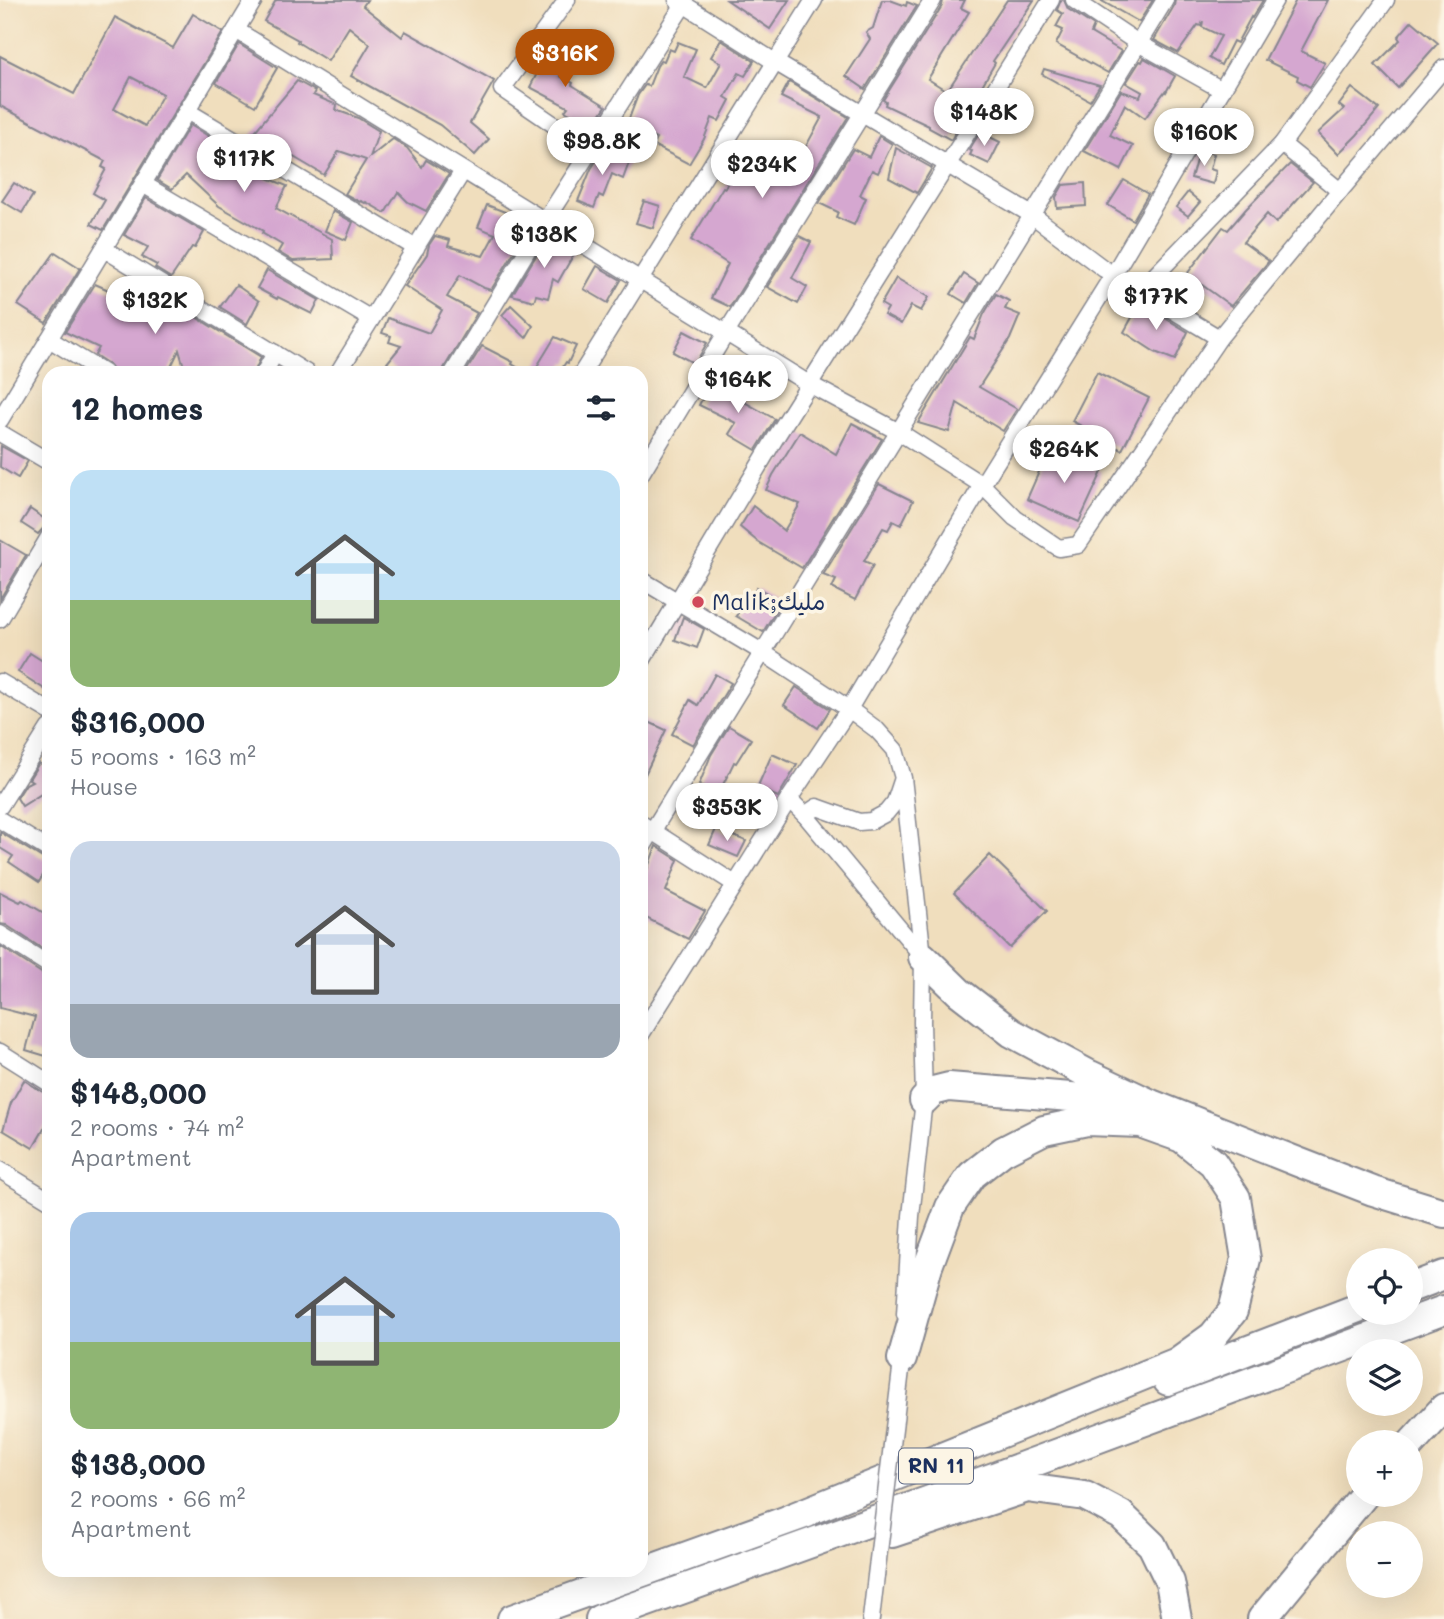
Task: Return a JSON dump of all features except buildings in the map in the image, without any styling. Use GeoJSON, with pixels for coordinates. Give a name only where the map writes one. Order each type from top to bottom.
{"type":"FeatureCollection","features":[{"type":"Feature","properties":{"kind":"highway"},"geometry":{"type":"LineString","coordinates":[[923,957],[959,992],[1012,1033],[1090,1075],[1151,1104],[1373,1191],[1444,1213]]}},
{"type":"Feature","properties":{"kind":"highway"},"geometry":{"type":"LineString","coordinates":[[924,1101],[933,1091],[949,1087],[1151,1104]]}},
{"type":"Feature","properties":{"kind":"highway"},"geometry":{"type":"LineString","coordinates":[[791,1518],[1177,1362],[1213,1336],[1233,1311],[1246,1259],[1236,1198],[1213,1163],[1182,1138],[1140,1123],[1087,1121],[1044,1130],[1003,1151],[972,1175],[950,1207],[928,1266],[902,1359]]}},
{"type":"Feature","properties":{"kind":"highway"},"geometry":{"type":"LineString","coordinates":[[1423,1283],[1444,1275]]}},
{"type":"Feature","properties":{"kind":"highway","name":"RN 11"},"geometry":{"type":"LineString","coordinates":[[600,1619],[994,1477],[1444,1310]]}},
{"type":"Feature","properties":{"kind":"highway","name":"RN 11"},"geometry":{"type":"LineString","coordinates":[[648,1570],[1191,1373],[1346,1313]]}},
{"type":"Feature","properties":{"kind":"highway"},"geometry":{"type":"LineString","coordinates":[[1423,1431],[1444,1408]]}},
{"type":"Feature","properties":{"kind":"highway"},"geometry":{"type":"LineString","coordinates":[[608,1619],[906,1529],[1027,1488],[1085,1496],[1121,1515],[1152,1545],[1170,1582],[1177,1619]]}},
{"type":"Feature","properties":{"kind":"highway"},"geometry":{"type":"LineString","coordinates":[[1262,1619],[1354,1507]]}},
{"type":"Feature","properties":{"kind":"highway","name":"RN 11"},"geometry":{"type":"LineString","coordinates":[[512,1619],[628,1577]]}},
{"type":"Feature","properties":{"kind":"street"},"geometry":{"type":"LineString","coordinates":[[0,420],[254,0]]}},
{"type":"Feature","properties":{"kind":"street"},"geometry":{"type":"LineString","coordinates":[[567,0],[502,89],[591,150]]}},
{"type":"Feature","properties":{"kind":"street"},"geometry":{"type":"LineString","coordinates":[[586,366],[814,0]]}},
{"type":"Feature","properties":{"kind":"street"},"geometry":{"type":"LineString","coordinates":[[648,462],[933,0]]}},
{"type":"Feature","properties":{"kind":"street"},"geometry":{"type":"LineString","coordinates":[[648,651],[809,384],[1051,0]]}},
{"type":"Feature","properties":{"kind":"street"},"geometry":{"type":"LineString","coordinates":[[1074,0],[1138,43],[1222,90]]}},
{"type":"Feature","properties":{"kind":"street"},"geometry":{"type":"LineString","coordinates":[[648,825],[762,652],[1165,0]]}},
{"type":"Feature","properties":{"kind":"street"},"geometry":{"type":"LineString","coordinates":[[648,1023],[849,709],[982,485],[1113,275],[1275,0]]}},
{"type":"Feature","properties":{"kind":"street"},"geometry":{"type":"LineString","coordinates":[[1140,290],[1282,144],[1386,0]]}},
{"type":"Feature","properties":{"kind":"street"},"geometry":{"type":"LineString","coordinates":[[457,366],[681,2],[775,62],[1032,215],[1113,275],[1219,338]]}},
{"type":"Feature","properties":{"kind":"street"},"geometry":{"type":"LineString","coordinates":[[236,30],[809,384],[899,432],[982,485],[1015,518],[1059,548],[1078,545],[1219,338],[1444,68]]}},
{"type":"Feature","properties":{"kind":"street"},"geometry":{"type":"LineString","coordinates":[[187,111],[416,248]]}},
{"type":"Feature","properties":{"kind":"street"},"geometry":{"type":"LineString","coordinates":[[1282,144],[1340,191]]}},
{"type":"Feature","properties":{"kind":"street"},"geometry":{"type":"LineString","coordinates":[[342,366],[463,171]]}},
{"type":"Feature","properties":{"kind":"street"},"geometry":{"type":"LineString","coordinates":[[143,184],[371,319]]}},
{"type":"Feature","properties":{"kind":"street"},"geometry":{"type":"LineString","coordinates":[[104,249],[296,366]]}},
{"type":"Feature","properties":{"kind":"street"},"geometry":{"type":"LineString","coordinates":[[49,339],[93,366]]}},
{"type":"Feature","properties":{"kind":"street"},"geometry":{"type":"LineString","coordinates":[[268,366],[275,353]]}},
{"type":"Feature","properties":{"kind":"street"},"geometry":{"type":"LineString","coordinates":[[0,433],[42,458]]}},
{"type":"Feature","properties":{"kind":"street"},"geometry":{"type":"LineString","coordinates":[[0,619],[42,549]]}},
{"type":"Feature","properties":{"kind":"street"},"geometry":{"type":"LineString","coordinates":[[648,584],[762,652],[877,730],[895,750],[903,778],[923,957],[924,1101],[911,1216],[902,1359],[871,1619]]}},
{"type":"Feature","properties":{"kind":"street"},"geometry":{"type":"LineString","coordinates":[[0,682],[42,707]]}},
{"type":"Feature","properties":{"kind":"street"},"geometry":{"type":"LineString","coordinates":[[0,806],[42,740]]}},
{"type":"Feature","properties":{"kind":"street"},"geometry":{"type":"LineString","coordinates":[[805,815],[817,807],[859,822],[872,821],[886,813],[895,802],[903,778]]}},
{"type":"Feature","properties":{"kind":"street"},"geometry":{"type":"LineString","coordinates":[[789,799],[923,957]]}},
{"type":"Feature","properties":{"kind":"street"},"geometry":{"type":"LineString","coordinates":[[0,820],[42,846]]}},
{"type":"Feature","properties":{"kind":"street"},"geometry":{"type":"LineString","coordinates":[[648,828],[735,884]]}},
{"type":"Feature","properties":{"kind":"street"},"geometry":{"type":"LineString","coordinates":[[0,934],[42,961]]}},
{"type":"Feature","properties":{"kind":"street"},"geometry":{"type":"LineString","coordinates":[[0,1052],[42,1079]]}},
{"type":"Feature","properties":{"kind":"street"},"geometry":{"type":"LineString","coordinates":[[0,1170],[42,1196]]}},
{"type":"Feature","properties":{"kind":"place","name":"Malik;مليك"},"geometry":{"type":"Point","coordinates":[698,602]}}]}
